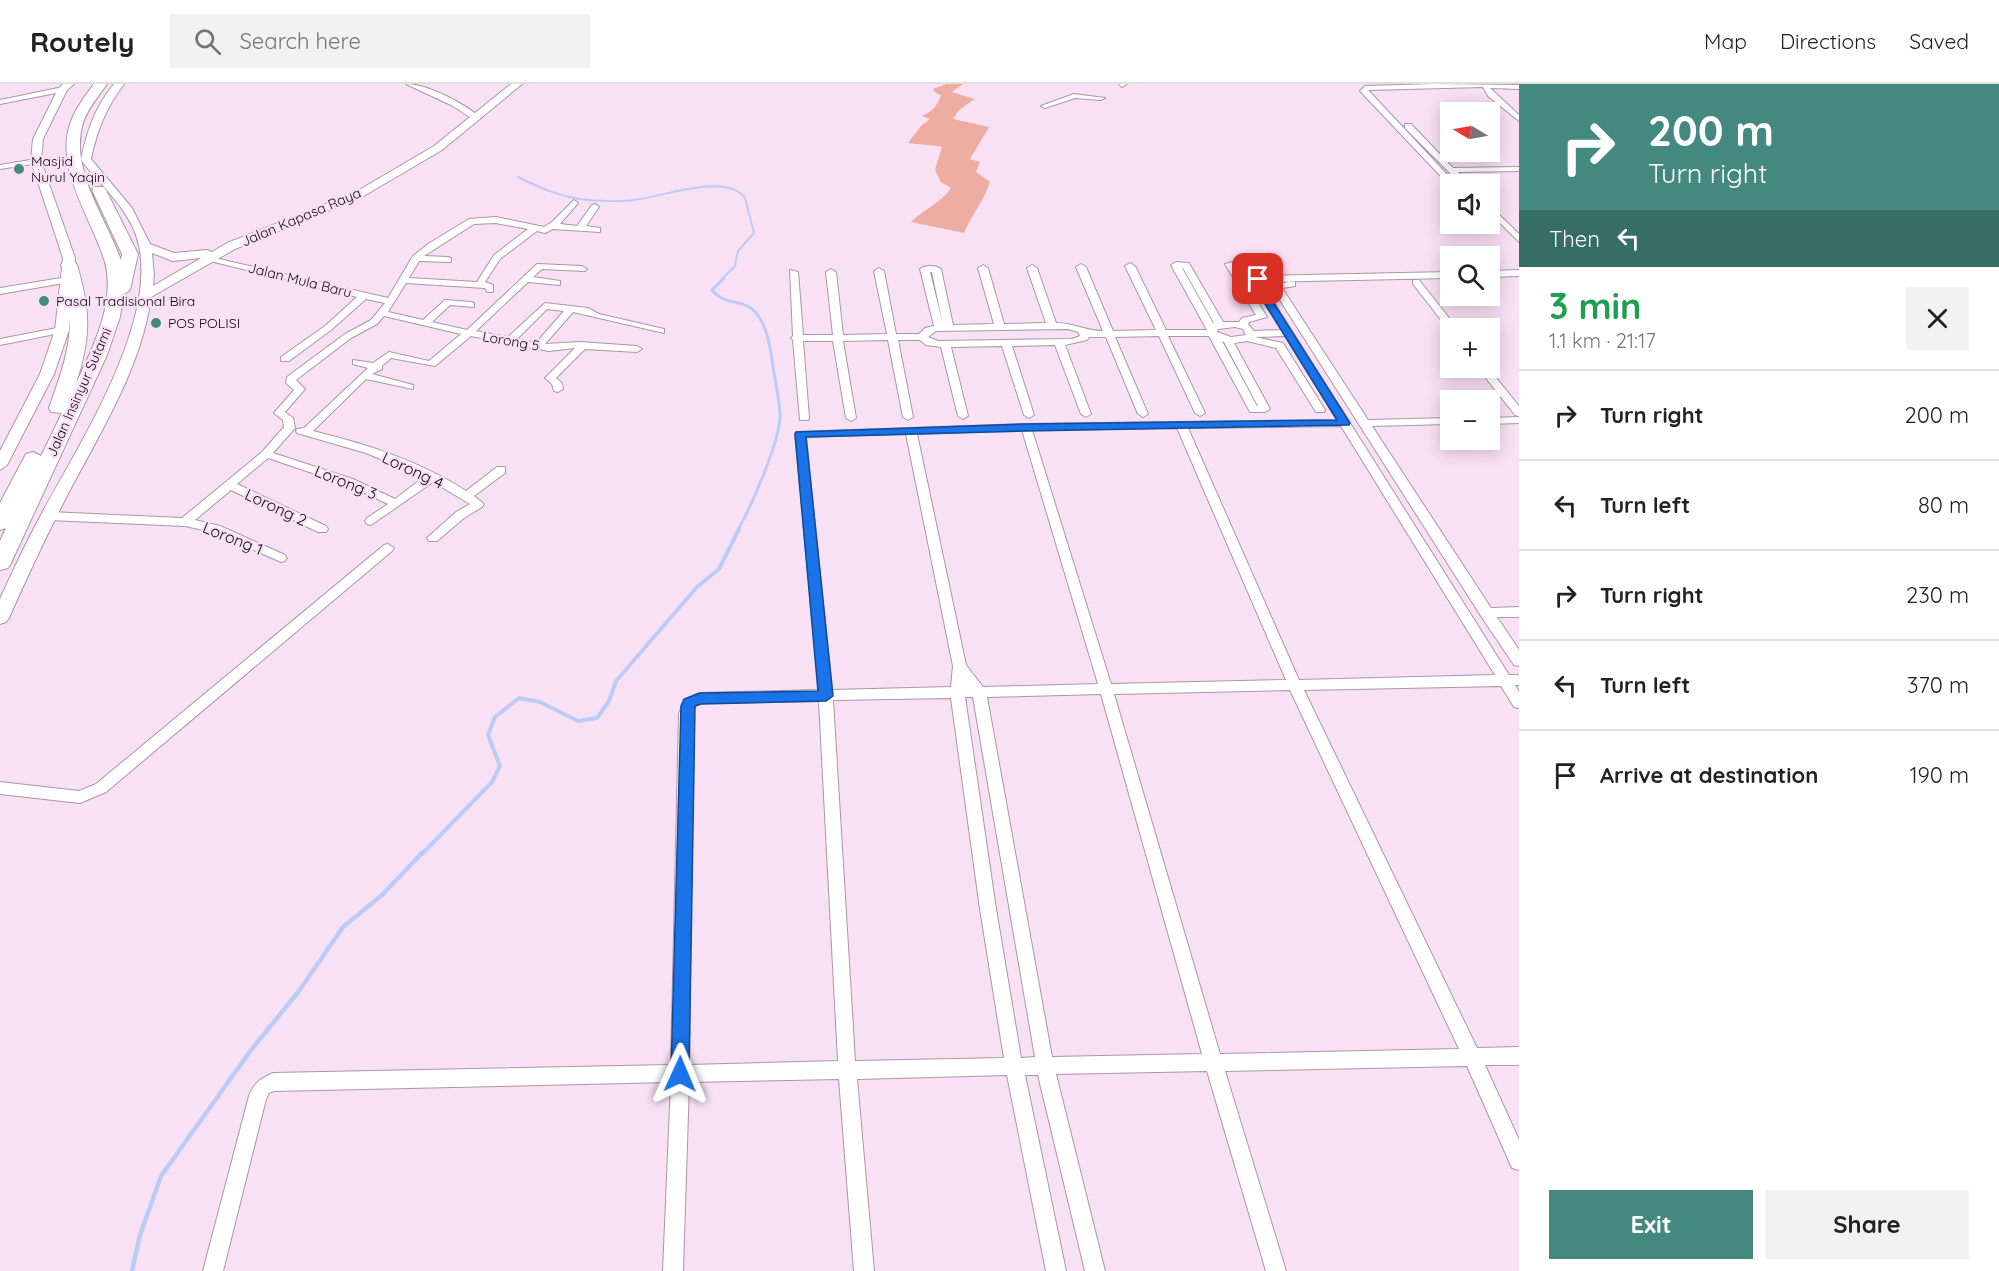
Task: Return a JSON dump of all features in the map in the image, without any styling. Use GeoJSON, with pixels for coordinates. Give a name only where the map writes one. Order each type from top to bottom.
{"type":"FeatureCollection","features":[{"type":"Feature","properties":{"kind":"highway","name":"Jalan Insinyur Sutami"},"geometry":{"type":"LineString","coordinates":[[0,523],[58,408],[93,330],[98,305],[100,275],[93,244],[61,170],[57,142],[63,120],[74,101],[89,84]]}},
{"type":"Feature","properties":{"kind":"highway","name":"Jalan Insinyur Sutami"},"geometry":{"type":"LineString","coordinates":[[0,563],[99,352],[113,311],[116,275],[75,167],[72,139],[77,119],[86,101],[102,84]]}},
{"type":"Feature","properties":{"kind":"highway"},"geometry":{"type":"LineString","coordinates":[[86,160],[130,254],[128,272],[113,311]]}},
{"type":"Feature","properties":{"kind":"highway"},"geometry":{"type":"LineString","coordinates":[[58,408],[73,364],[80,330],[75,284],[68,272]]}},
{"type":"Feature","properties":{"kind":"street"},"geometry":{"type":"LineString","coordinates":[[0,618],[49,516],[92,435],[132,346],[142,318],[147,294],[148,268],[145,246],[132,219],[86,160],[96,116],[105,100],[119,84]]}},
{"type":"Feature","properties":{"kind":"street"},"geometry":{"type":"LineString","coordinates":[[410,84],[456,104],[477,117]]}},
{"type":"Feature","properties":{"kind":"street","name":"Jalan Kapasa Raya"},"geometry":{"type":"LineString","coordinates":[[145,246],[161,254],[184,257],[231,246],[331,208],[438,148],[517,84]]}},
{"type":"Feature","properties":{"kind":"street"},"geometry":{"type":"LineString","coordinates":[[1075,85],[1076,96]]}},
{"type":"Feature","properties":{"kind":"street"},"geometry":{"type":"LineString","coordinates":[[0,102],[66,86]]}},
{"type":"Feature","properties":{"kind":"street"},"geometry":{"type":"LineString","coordinates":[[0,465],[36,398],[62,330],[68,272],[36,161],[38,139],[66,86]]}},
{"type":"Feature","properties":{"kind":"street"},"geometry":{"type":"LineString","coordinates":[[1364,88],[1370,86],[1483,87],[1519,119]]}},
{"type":"Feature","properties":{"kind":"street"},"geometry":{"type":"LineString","coordinates":[[1364,88],[1374,90],[1519,87]]}},
{"type":"Feature","properties":{"kind":"street"},"geometry":{"type":"LineString","coordinates":[[1364,88],[1364,91],[1443,174]]}},
{"type":"Feature","properties":{"kind":"street"},"geometry":{"type":"LineString","coordinates":[[1374,90],[1455,174]]}},
{"type":"Feature","properties":{"kind":"street"},"geometry":{"type":"LineString","coordinates":[[1045,106],[1076,96],[1101,98]]}},
{"type":"Feature","properties":{"kind":"street"},"geometry":{"type":"LineString","coordinates":[[0,167],[36,161]]}},
{"type":"Feature","properties":{"kind":"street"},"geometry":{"type":"LineString","coordinates":[[1451,170],[1519,169]]}},
{"type":"Feature","properties":{"kind":"street"},"geometry":{"type":"LineString","coordinates":[[185,522],[266,454],[290,428],[288,418],[279,413],[300,388],[291,383],[291,379],[341,341],[374,322],[391,302],[416,258],[475,219],[505,222],[543,231],[553,226],[574,203]]}},
{"type":"Feature","properties":{"kind":"street"},"geometry":{"type":"LineString","coordinates":[[580,228],[595,207]]}},
{"type":"Feature","properties":{"kind":"street"},"geometry":{"type":"LineString","coordinates":[[1500,219],[1519,239]]}},
{"type":"Feature","properties":{"kind":"street"},"geometry":{"type":"LineString","coordinates":[[553,226],[597,230]]}},
{"type":"Feature","properties":{"kind":"street"},"geometry":{"type":"LineString","coordinates":[[479,285],[497,257],[535,228]]}},
{"type":"Feature","properties":{"kind":"street"},"geometry":{"type":"LineString","coordinates":[[1500,232],[1519,251]]}},
{"type":"Feature","properties":{"kind":"street","name":"Jalan Kapasa Raya"},"geometry":{"type":"LineString","coordinates":[[147,294],[231,246]]}},
{"type":"Feature","properties":{"kind":"street","name":"Jalan Mula Baru"},"geometry":{"type":"LineString","coordinates":[[209,258],[391,302]]}},
{"type":"Feature","properties":{"kind":"street"},"geometry":{"type":"LineString","coordinates":[[416,258],[448,260]]}},
{"type":"Feature","properties":{"kind":"street"},"geometry":{"type":"LineString","coordinates":[[1230,264],[1262,317],[1245,320],[1248,332],[1261,343],[1279,345],[1320,410]]}},
{"type":"Feature","properties":{"kind":"street"},"geometry":{"type":"LineString","coordinates":[[431,364],[469,333],[542,265],[582,269]]}},
{"type":"Feature","properties":{"kind":"street"},"geometry":{"type":"LineString","coordinates":[[1214,331],[1176,265],[1186,265],[1214,331],[1227,339],[1265,409],[1254,410],[1214,331]]}},
{"type":"Feature","properties":{"kind":"street"},"geometry":{"type":"LineString","coordinates":[[1081,267],[1143,414]]}},
{"type":"Feature","properties":{"kind":"street"},"geometry":{"type":"LineString","coordinates":[[1130,267],[1200,413]]}},
{"type":"Feature","properties":{"kind":"street"},"geometry":{"type":"LineString","coordinates":[[983,268],[1000,327]]}},
{"type":"Feature","properties":{"kind":"street"},"geometry":{"type":"LineString","coordinates":[[1032,268],[1052,327]]}},
{"type":"Feature","properties":{"kind":"street"},"geometry":{"type":"LineString","coordinates":[[925,269],[936,269],[944,328],[925,269]]}},
{"type":"Feature","properties":{"kind":"street"},"geometry":{"type":"LineString","coordinates":[[879,271],[908,417]]}},
{"type":"Feature","properties":{"kind":"street"},"geometry":{"type":"LineString","coordinates":[[0,291],[68,272]]}},
{"type":"Feature","properties":{"kind":"street"},"geometry":{"type":"LineString","coordinates":[[793,272],[796,338],[804,418]]}},
{"type":"Feature","properties":{"kind":"street"},"geometry":{"type":"LineString","coordinates":[[831,272],[838,338],[851,418]]}},
{"type":"Feature","properties":{"kind":"street"},"geometry":{"type":"LineString","coordinates":[[1500,274],[1519,273]]}},
{"type":"Feature","properties":{"kind":"street"},"geometry":{"type":"LineString","coordinates":[[1257,280],[1440,274]]}},
{"type":"Feature","properties":{"kind":"street"},"geometry":{"type":"LineString","coordinates":[[526,279],[557,283]]}},
{"type":"Feature","properties":{"kind":"street"},"geometry":{"type":"LineString","coordinates":[[402,280],[489,286],[490,290]]}},
{"type":"Feature","properties":{"kind":"street"},"geometry":{"type":"LineString","coordinates":[[1257,280],[1276,285],[1440,282]]}},
{"type":"Feature","properties":{"kind":"street"},"geometry":{"type":"LineString","coordinates":[[1257,280],[1345,423],[1512,680],[1519,703]]}},
{"type":"Feature","properties":{"kind":"street"},"geometry":{"type":"LineString","coordinates":[[1500,282],[1519,281]]}},
{"type":"Feature","properties":{"kind":"street"},"geometry":{"type":"LineString","coordinates":[[1416,282],[1444,318]]}},
{"type":"Feature","properties":{"kind":"street"},"geometry":{"type":"LineString","coordinates":[[1276,285],[1519,661]]}},
{"type":"Feature","properties":{"kind":"street"},"geometry":{"type":"LineString","coordinates":[[285,359],[328,328],[363,296]]}},
{"type":"Feature","properties":{"kind":"street"},"geometry":{"type":"LineString","coordinates":[[425,323],[448,302],[471,305]]}},
{"type":"Feature","properties":{"kind":"street"},"geometry":{"type":"LineString","coordinates":[[510,341],[544,306],[571,309],[662,331]]}},
{"type":"Feature","properties":{"kind":"street"},"geometry":{"type":"LineString","coordinates":[[538,346],[571,309]]}},
{"type":"Feature","properties":{"kind":"street","name":"Lorong 5"},"geometry":{"type":"LineString","coordinates":[[382,314],[538,346],[555,348],[581,346]]}},
{"type":"Feature","properties":{"kind":"street"},"geometry":{"type":"LineString","coordinates":[[796,338],[922,336],[928,330],[944,328],[1000,327],[1076,328],[1085,334],[1287,331]]}},
{"type":"Feature","properties":{"kind":"street"},"geometry":{"type":"LineString","coordinates":[[0,342],[62,330]]}},
{"type":"Feature","properties":{"kind":"street"},"geometry":{"type":"LineString","coordinates":[[1227,339],[1248,332]]}},
{"type":"Feature","properties":{"kind":"street"},"geometry":{"type":"LineString","coordinates":[[922,336],[930,343],[945,344],[1079,341],[1084,338],[1085,334]]}},
{"type":"Feature","properties":{"kind":"street"},"geometry":{"type":"LineString","coordinates":[[1059,342],[1086,414]]}},
{"type":"Feature","properties":{"kind":"street"},"geometry":{"type":"LineString","coordinates":[[1006,343],[1238,1148],[1276,1271]]}},
{"type":"Feature","properties":{"kind":"street"},"geometry":{"type":"LineString","coordinates":[[945,344],[963,416]]}},
{"type":"Feature","properties":{"kind":"street"},"geometry":{"type":"LineString","coordinates":[[581,346],[637,349]]}},
{"type":"Feature","properties":{"kind":"street","name":"Lorong 5"},"geometry":{"type":"LineString","coordinates":[[558,389],[557,383],[550,377],[575,355],[581,346]]}},
{"type":"Feature","properties":{"kind":"street"},"geometry":{"type":"LineString","coordinates":[[306,432],[353,385],[367,376],[391,354],[445,367]]}},
{"type":"Feature","properties":{"kind":"street"},"geometry":{"type":"LineString","coordinates":[[357,362],[378,367]]}},
{"type":"Feature","properties":{"kind":"street"},"geometry":{"type":"LineString","coordinates":[[367,376],[409,387]]}},
{"type":"Feature","properties":{"kind":"street"},"geometry":{"type":"LineString","coordinates":[[1491,378],[1519,413]]}},
{"type":"Feature","properties":{"kind":"street"},"geometry":{"type":"LineString","coordinates":[[1500,421],[1519,420]]}},
{"type":"Feature","properties":{"kind":"street"},"geometry":{"type":"LineString","coordinates":[[864,1271],[847,1070],[826,696],[800,436],[802,434],[911,432],[1028,421],[1181,424],[1345,423]]}},
{"type":"Feature","properties":{"kind":"street"},"geometry":{"type":"LineString","coordinates":[[1364,423],[1440,421]]}},
{"type":"Feature","properties":{"kind":"street"},"geometry":{"type":"LineString","coordinates":[[1181,424],[1295,686],[1472,1057],[1519,1161]]}},
{"type":"Feature","properties":{"kind":"street","name":"Lorong 4"},"geometry":{"type":"LineString","coordinates":[[290,428],[350,442],[389,457],[467,496],[482,501],[460,515],[433,538]]}},
{"type":"Feature","properties":{"kind":"street"},"geometry":{"type":"LineString","coordinates":[[911,432],[960,666],[957,692],[988,909],[1014,1066],[1056,1271]]}},
{"type":"Feature","properties":{"kind":"street","name":"Lorong 3"},"geometry":{"type":"LineString","coordinates":[[266,454],[309,468],[379,495],[396,504],[371,521]]}},
{"type":"Feature","properties":{"kind":"street"},"geometry":{"type":"LineString","coordinates":[[467,496],[501,470]]}},
{"type":"Feature","properties":{"kind":"street"},"geometry":{"type":"LineString","coordinates":[[396,504],[431,478]]}},
{"type":"Feature","properties":{"kind":"street","name":"Lorong 2"},"geometry":{"type":"LineString","coordinates":[[230,486],[322,529]]}},
{"type":"Feature","properties":{"kind":"street","name":"Lorong 1"},"geometry":{"type":"LineString","coordinates":[[49,516],[185,522],[216,529],[281,558]]}},
{"type":"Feature","properties":{"kind":"street"},"geometry":{"type":"LineString","coordinates":[[0,788],[80,797],[100,788],[388,548]]}},
{"type":"Feature","properties":{"kind":"street"},"geometry":{"type":"LineString","coordinates":[[1486,613],[1519,612]]}},
{"type":"Feature","properties":{"kind":"street"},"geometry":{"type":"LineString","coordinates":[[960,666],[979,691],[1045,1065],[1095,1271]]}},
{"type":"Feature","properties":{"kind":"street"},"geometry":{"type":"LineString","coordinates":[[673,1271],[689,703],[700,698],[1512,680]]}},
{"type":"Feature","properties":{"kind":"street"},"geometry":{"type":"LineString","coordinates":[[213,1271],[258,1096],[263,1087],[273,1082],[1519,1056]]}},
{"type":"Feature","properties":{"kind":"shaded area"},"geometry":{"type":"Polygon","coordinates":[[[946,84],[963,84],[952,92],[975,99],[959,110],[953,119],[989,127],[970,159],[980,162],[976,172],[990,182],[964,233],[911,222],[951,188],[941,182],[935,170],[942,147],[908,143],[921,126],[930,119],[922,116],[932,110],[940,99],[941,95],[933,89],[946,84]]]}},
{"type":"Feature","properties":{"kind":"waterway"},"geometry":{"type":"LineString","coordinates":[[518,177],[561,195],[594,200],[634,200],[709,186],[736,190],[745,198],[754,233],[738,251],[735,266],[722,279]]}},
{"type":"Feature","properties":{"kind":"waterway"},"geometry":{"type":"LineString","coordinates":[[724,278],[712,290],[722,298],[752,309],[764,326],[771,352],[780,414],[771,456],[738,530]]}},
{"type":"Feature","properties":{"kind":"waterway"},"geometry":{"type":"LineString","coordinates":[[422,854],[492,782],[500,766],[488,735],[495,717],[519,698],[540,702],[578,721],[597,718],[609,701],[616,681],[697,587],[719,569],[739,529]]}},
{"type":"Feature","properties":{"kind":"waterway"},"geometry":{"type":"LineString","coordinates":[[132,1271],[140,1235],[161,1176],[251,1050],[299,991],[343,927],[382,895],[423,852]]}},
{"type":"Feature","properties":{"kind":"place","name":"Masjid Nurul Yaqin"},"geometry":{"type":"Point","coordinates":[19,169]}},
{"type":"Feature","properties":{"kind":"place","name":"Pasal Tradisional Bira"},"geometry":{"type":"Point","coordinates":[44,301]}},
{"type":"Feature","properties":{"kind":"place","name":"POS POLISI"},"geometry":{"type":"Point","coordinates":[156,323]}},
{"type":"Feature","properties":{"kind":"route"},"geometry":{"type":"LineString","coordinates":[[680,1074],[686,714],[689,703],[700,698],[826,696],[800,434],[1026,427],[1345,423],[1257,283],[1258,279]]}}]}
